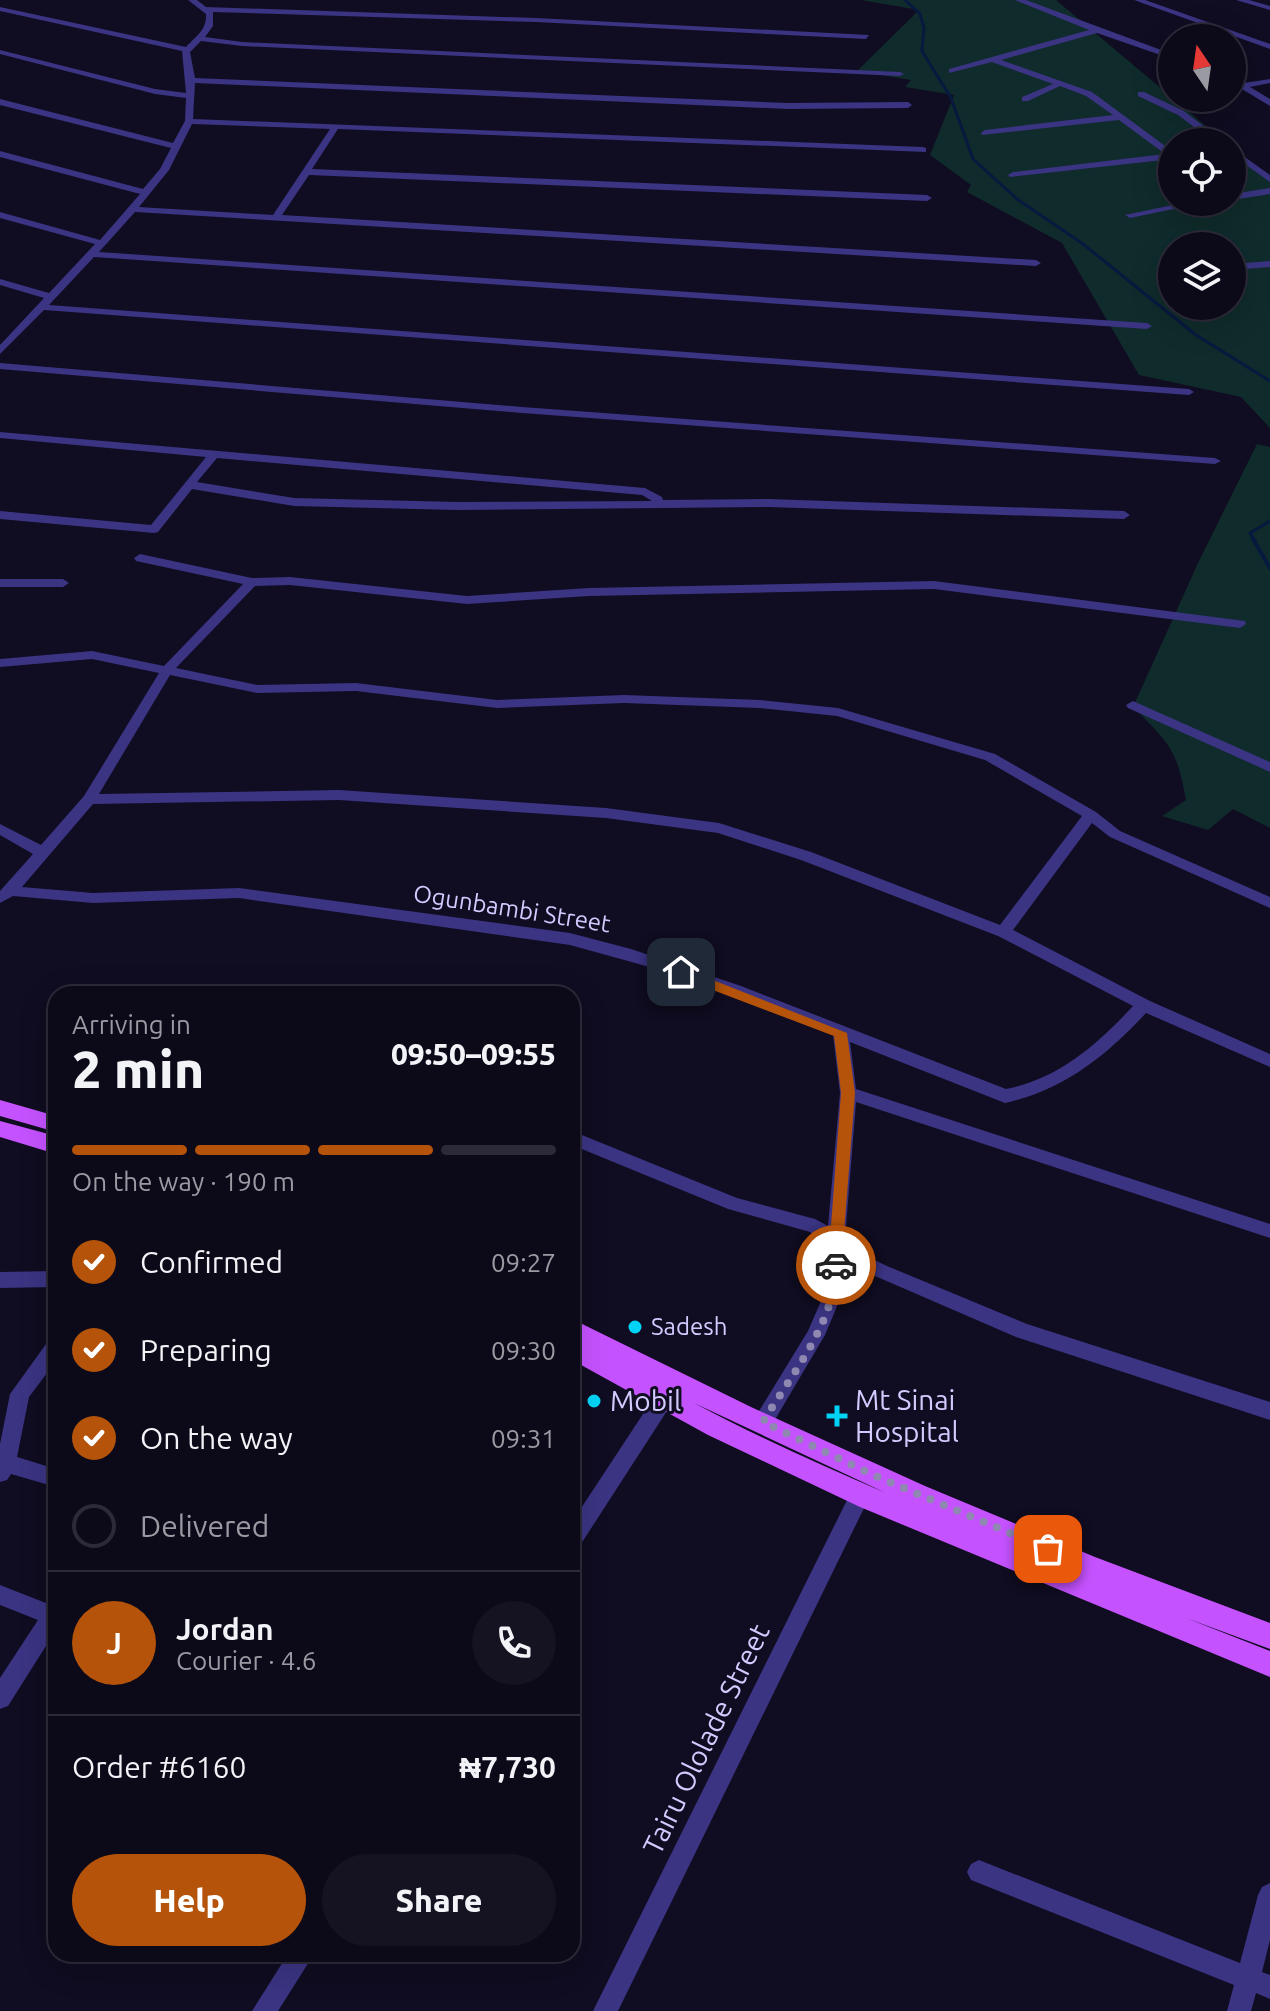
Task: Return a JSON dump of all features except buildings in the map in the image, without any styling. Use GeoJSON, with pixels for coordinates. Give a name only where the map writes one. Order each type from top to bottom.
{"type":"FeatureCollection","features":[{"type":"Feature","properties":{"kind":"main road"},"geometry":{"type":"LineString","coordinates":[[0,1108],[48,1122]]}},
{"type":"Feature","properties":{"kind":"main road"},"geometry":{"type":"LineString","coordinates":[[0,1129],[48,1143]]}},
{"type":"Feature","properties":{"kind":"main road"},"geometry":{"type":"LineString","coordinates":[[580,1334],[669,1391],[763,1422],[977,1520],[1127,1582],[1270,1636]]}},
{"type":"Feature","properties":{"kind":"main road"},"geometry":{"type":"LineString","coordinates":[[580,1352],[669,1391],[861,1493],[1050,1576],[1270,1664]]}},
{"type":"Feature","properties":{"kind":"street"},"geometry":{"type":"LineString","coordinates":[[0,9],[187,50],[203,39],[212,19],[206,9],[192,0]]}},
{"type":"Feature","properties":{"kind":"street"},"geometry":{"type":"LineString","coordinates":[[1019,0],[1158,52]]}},
{"type":"Feature","properties":{"kind":"street"},"geometry":{"type":"LineString","coordinates":[[1138,0],[1270,47]]}},
{"type":"Feature","properties":{"kind":"street"},"geometry":{"type":"LineString","coordinates":[[1240,0],[1270,8]]}},
{"type":"Feature","properties":{"kind":"street"},"geometry":{"type":"LineString","coordinates":[[206,9],[555,20],[866,37]]}},
{"type":"Feature","properties":{"kind":"street"},"geometry":{"type":"LineString","coordinates":[[952,71],[1097,30]]}},
{"type":"Feature","properties":{"kind":"street"},"geometry":{"type":"LineString","coordinates":[[203,39],[242,44],[900,74]]}},
{"type":"Feature","properties":{"kind":"street"},"geometry":{"type":"LineString","coordinates":[[0,351],[147,193],[177,147],[189,121],[191,80],[187,50]]}},
{"type":"Feature","properties":{"kind":"street"},"geometry":{"type":"LineString","coordinates":[[0,52],[147,89],[191,96]]}},
{"type":"Feature","properties":{"kind":"street"},"geometry":{"type":"LineString","coordinates":[[991,59],[1089,94],[1158,146]]}},
{"type":"Feature","properties":{"kind":"street"},"geometry":{"type":"LineString","coordinates":[[191,80],[788,106],[908,105]]}},
{"type":"Feature","properties":{"kind":"street"},"geometry":{"type":"LineString","coordinates":[[1246,85],[1270,81]]}},
{"type":"Feature","properties":{"kind":"street"},"geometry":{"type":"LineString","coordinates":[[1025,99],[1057,85]]}},
{"type":"Feature","properties":{"kind":"street"},"geometry":{"type":"LineString","coordinates":[[1246,88],[1270,103]]}},
{"type":"Feature","properties":{"kind":"street"},"geometry":{"type":"LineString","coordinates":[[1141,94],[1187,117],[1202,128]]}},
{"type":"Feature","properties":{"kind":"street"},"geometry":{"type":"LineString","coordinates":[[0,102],[177,147]]}},
{"type":"Feature","properties":{"kind":"street"},"geometry":{"type":"LineString","coordinates":[[985,133],[1120,117]]}},
{"type":"Feature","properties":{"kind":"street"},"geometry":{"type":"LineString","coordinates":[[189,121],[923,150]]}},
{"type":"Feature","properties":{"kind":"street"},"geometry":{"type":"LineString","coordinates":[[277,216],[309,172],[335,128]]}},
{"type":"Feature","properties":{"kind":"street"},"geometry":{"type":"LineString","coordinates":[[0,154],[147,193]]}},
{"type":"Feature","properties":{"kind":"street"},"geometry":{"type":"LineString","coordinates":[[1013,175],[1158,158]]}},
{"type":"Feature","properties":{"kind":"street"},"geometry":{"type":"LineString","coordinates":[[1246,161],[1270,179]]}},
{"type":"Feature","properties":{"kind":"street"},"geometry":{"type":"LineString","coordinates":[[309,172],[927,198]]}},
{"type":"Feature","properties":{"kind":"street"},"geometry":{"type":"LineString","coordinates":[[1246,195],[1270,191]]}},
{"type":"Feature","properties":{"kind":"street"},"geometry":{"type":"LineString","coordinates":[[133,209],[1036,263]]}},
{"type":"Feature","properties":{"kind":"street"},"geometry":{"type":"LineString","coordinates":[[1130,215],[1158,210]]}},
{"type":"Feature","properties":{"kind":"street"},"geometry":{"type":"LineString","coordinates":[[0,215],[101,243]]}},
{"type":"Feature","properties":{"kind":"street"},"geometry":{"type":"LineString","coordinates":[[91,254],[1147,326]]}},
{"type":"Feature","properties":{"kind":"street"},"geometry":{"type":"LineString","coordinates":[[1246,266],[1270,264]]}},
{"type":"Feature","properties":{"kind":"street"},"geometry":{"type":"LineString","coordinates":[[0,282],[50,297]]}},
{"type":"Feature","properties":{"kind":"street"},"geometry":{"type":"LineString","coordinates":[[41,307],[1189,392]]}},
{"type":"Feature","properties":{"kind":"street"},"geometry":{"type":"LineString","coordinates":[[0,366],[522,410],[1215,461]]}},
{"type":"Feature","properties":{"kind":"street"},"geometry":{"type":"LineString","coordinates":[[0,435],[645,492],[662,502]]}},
{"type":"Feature","properties":{"kind":"street"},"geometry":{"type":"LineString","coordinates":[[0,515],[150,529],[191,485],[212,456]]}},
{"type":"Feature","properties":{"kind":"street"},"geometry":{"type":"LineString","coordinates":[[191,485],[294,502],[457,506],[662,502],[1124,515]]}},
{"type":"Feature","properties":{"kind":"street"},"geometry":{"type":"LineString","coordinates":[[140,558],[252,582],[290,581],[491,601],[589,592],[934,585],[1240,624]]}},
{"type":"Feature","properties":{"kind":"street"},"geometry":{"type":"LineString","coordinates":[[5,895],[89,799],[167,670],[252,582]]}},
{"type":"Feature","properties":{"kind":"street"},"geometry":{"type":"LineString","coordinates":[[0,583],[63,583]]}},
{"type":"Feature","properties":{"kind":"street"},"geometry":{"type":"LineString","coordinates":[[0,663],[92,655],[257,689],[356,687],[497,704],[624,699],[760,704],[838,712],[990,757],[1091,815],[1103,827],[1131,842],[1270,903]]}},
{"type":"Feature","properties":{"kind":"street"},"geometry":{"type":"LineString","coordinates":[[1133,705],[1270,767]]}},
{"type":"Feature","properties":{"kind":"street"},"geometry":{"type":"LineString","coordinates":[[89,799],[339,795],[606,813],[719,828],[806,856],[1003,932],[1144,1005],[1270,1061]]}},
{"type":"Feature","properties":{"kind":"street"},"geometry":{"type":"LineString","coordinates":[[1003,932],[1091,815]]}},
{"type":"Feature","properties":{"kind":"street"},"geometry":{"type":"LineString","coordinates":[[0,829],[43,853]]}},
{"type":"Feature","properties":{"kind":"street","name":"Ogunbambi Street"},"geometry":{"type":"LineString","coordinates":[[5,895],[93,898],[239,893],[354,906],[451,924],[532,932],[612,948],[1005,1096],[1033,1091],[1091,1057],[1144,1005]]}},
{"type":"Feature","properties":{"kind":"street"},"geometry":{"type":"LineString","coordinates":[[763,1422],[827,1311],[836,1287],[836,1243],[848,1093],[841,1033]]}},
{"type":"Feature","properties":{"kind":"street"},"geometry":{"type":"LineString","coordinates":[[848,1093],[1270,1231]]}},
{"type":"Feature","properties":{"kind":"street"},"geometry":{"type":"LineString","coordinates":[[580,1141],[734,1204],[815,1226],[881,1271],[1023,1331],[1270,1411]]}},
{"type":"Feature","properties":{"kind":"street"},"geometry":{"type":"LineString","coordinates":[[0,1280],[48,1279]]}},
{"type":"Feature","properties":{"kind":"street"},"geometry":{"type":"LineString","coordinates":[[48,1357],[20,1394],[3,1468],[48,1476]]}},
{"type":"Feature","properties":{"kind":"street"},"geometry":{"type":"LineString","coordinates":[[580,1528],[669,1391]]}},
{"type":"Feature","properties":{"kind":"street","name":"Tairu Ololade Street"},"geometry":{"type":"LineString","coordinates":[[605,2011],[861,1493]]}},
{"type":"Feature","properties":{"kind":"street"},"geometry":{"type":"LineString","coordinates":[[0,1595],[48,1614]]}},
{"type":"Feature","properties":{"kind":"street"},"geometry":{"type":"LineString","coordinates":[[0,1698],[48,1627]]}},
{"type":"Feature","properties":{"kind":"street"},"geometry":{"type":"LineString","coordinates":[[979,1872],[1270,1987]]}},
{"type":"Feature","properties":{"kind":"street"},"geometry":{"type":"LineString","coordinates":[[1239,2011],[1270,1895]]}},
{"type":"Feature","properties":{"kind":"street"},"geometry":{"type":"LineString","coordinates":[[264,2011],[297,1962]]}},
{"type":"Feature","properties":{"kind":"green space"},"geometry":{"type":"Polygon","coordinates":[[[861,0],[1056,0],[1158,86],[1158,112],[1189,112],[1208,128],[1158,128],[1158,216],[1246,216],[1246,160],[1270,180],[1270,428],[1241,397],[1139,375],[1062,243],[967,192],[971,185],[930,155],[954,95],[905,87],[911,80],[857,71],[919,10],[861,0]]]}},
{"type":"Feature","properties":{"kind":"green space"},"geometry":{"type":"Polygon","coordinates":[[[1257,444],[1270,447],[1270,828],[1233,809],[1208,830],[1162,816],[1186,800],[1179,769],[1170,748],[1133,707],[1198,563],[1257,444]]]}},
{"type":"Feature","properties":{"kind":"waterway"},"geometry":{"type":"LineString","coordinates":[[905,0],[920,14],[924,28],[922,51],[951,98],[973,159],[1017,199],[1083,244],[1196,335],[1270,381]]}},
{"type":"Feature","properties":{"kind":"waterway"},"geometry":{"type":"LineString","coordinates":[[1255,541],[1250,533],[1270,521]]}},
{"type":"Feature","properties":{"kind":"waterway"},"geometry":{"type":"LineString","coordinates":[[1253,539],[1270,568]]}},
{"type":"Feature","properties":{"kind":"way so far"},"geometry":{"type":"LineString","coordinates":[[836,1265],[836,1287],[816,1335],[763,1422],[873,1475],[1048,1549]]}},
{"type":"Feature","properties":{"kind":"place","name":"Sadesh"},"geometry":{"type":"Point","coordinates":[635,1327]}},
{"type":"Feature","properties":{"kind":"place","name":"Mobil"},"geometry":{"type":"Point","coordinates":[594,1401]}},
{"type":"Feature","properties":{"kind":"place","name":"Mt Sinai Hospital"},"geometry":{"type":"Point","coordinates":[837,1416]}},
{"type":"Feature","properties":{"kind":"route"},"geometry":{"type":"LineString","coordinates":[[681,972],[841,1033],[848,1093],[836,1265]]}}]}
